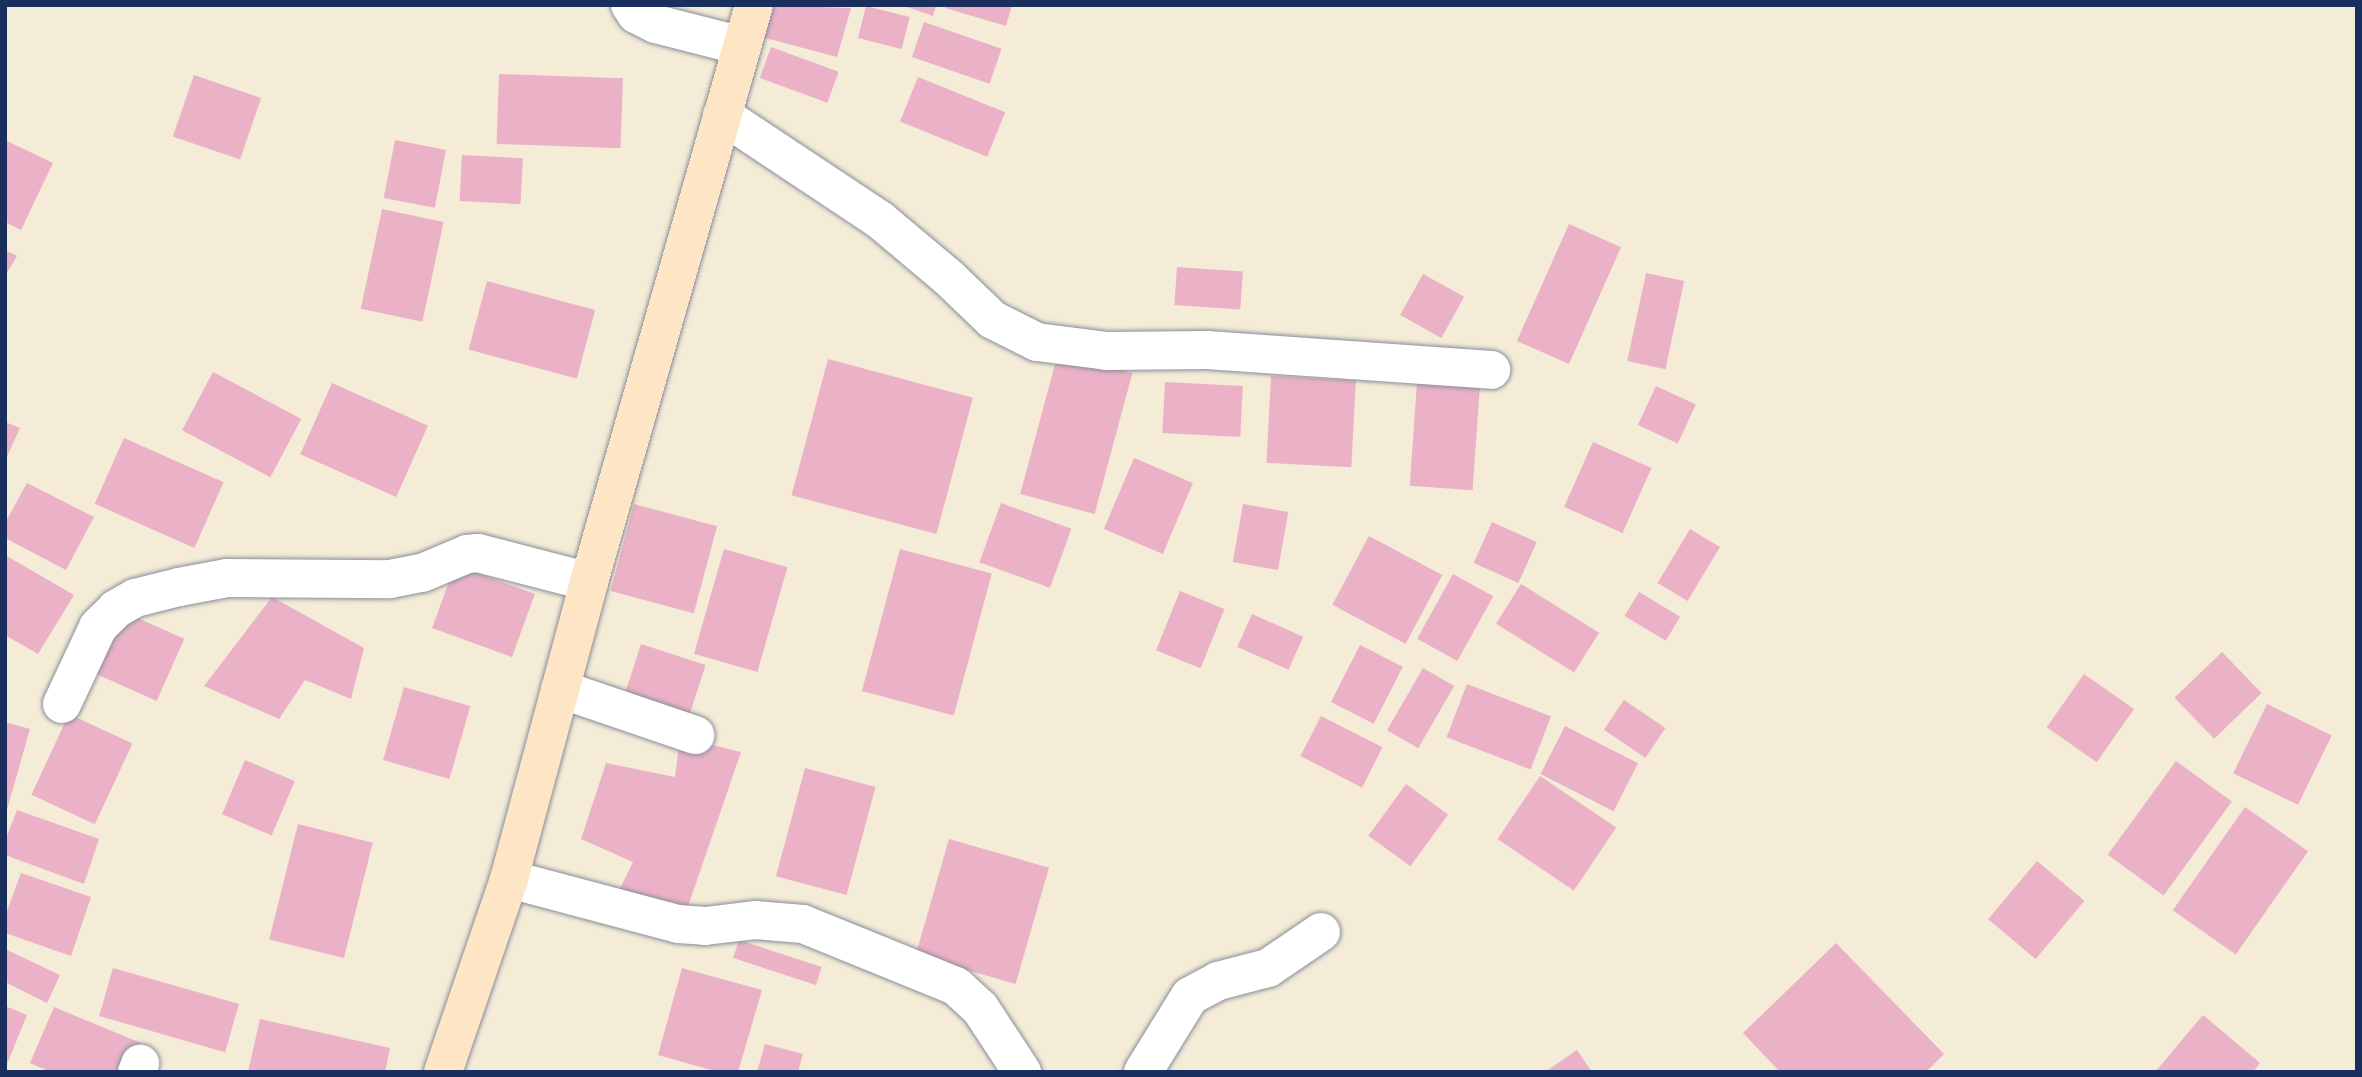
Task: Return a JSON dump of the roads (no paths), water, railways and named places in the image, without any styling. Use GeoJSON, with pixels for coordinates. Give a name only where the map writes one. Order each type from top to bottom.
{"type":"FeatureCollection","features":[{"type":"Feature","properties":{"kind":"main road"},"geometry":{"type":"LineString","coordinates":[[443,1072],[509,879],[589,582],[754,5]]}},
{"type":"Feature","properties":{"kind":"street"},"geometry":{"type":"LineString","coordinates":[[630,5],[636,14],[656,24],[742,46]]}},
{"type":"Feature","properties":{"kind":"street"},"geometry":{"type":"LineString","coordinates":[[722,116],[880,220],[949,278],[993,320],[1037,342],[1107,351],[1207,350],[1491,370]]}},
{"type":"Feature","properties":{"kind":"street"},"geometry":{"type":"LineString","coordinates":[[62,704],[98,627],[116,609],[135,598],[179,587],[227,578],[390,579],[422,573],[467,554],[478,553],[589,582]]}},
{"type":"Feature","properties":{"kind":"street"},"geometry":{"type":"LineString","coordinates":[[560,689],[695,736]]}},
{"type":"Feature","properties":{"kind":"street"},"geometry":{"type":"LineString","coordinates":[[509,879],[678,924],[705,926],[755,920],[803,924],[956,986],[980,1009],[1022,1072]]}},
{"type":"Feature","properties":{"kind":"street"},"geometry":{"type":"LineString","coordinates":[[1143,1072],[1190,996],[1218,981],[1268,968],[1321,932]]}}]}
